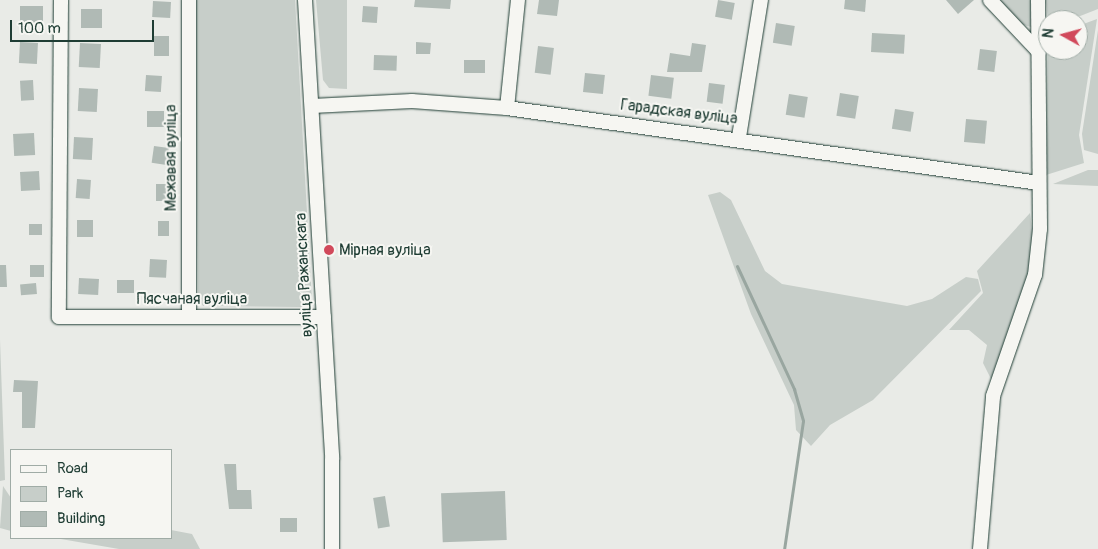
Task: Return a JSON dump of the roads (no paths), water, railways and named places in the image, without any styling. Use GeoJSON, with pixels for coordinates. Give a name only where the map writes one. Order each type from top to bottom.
{"type":"FeatureCollection","features":[{"type":"Feature","properties":{"kind":"street","name":"Пясчаная вуліца"},"geometry":{"type":"LineString","coordinates":[[61,0],[59,317],[189,315],[324,317]]}},
{"type":"Feature","properties":{"kind":"street","name":"Межавая вуліца"},"geometry":{"type":"LineString","coordinates":[[188,0],[189,315]]}},
{"type":"Feature","properties":{"kind":"street","name":"вуліца Ражанскага"},"geometry":{"type":"LineString","coordinates":[[305,0],[324,317],[332,549]]}},
{"type":"Feature","properties":{"kind":"street"},"geometry":{"type":"LineString","coordinates":[[508,108],[518,0]]}},
{"type":"Feature","properties":{"kind":"street"},"geometry":{"type":"LineString","coordinates":[[739,137],[761,0]]}},
{"type":"Feature","properties":{"kind":"street"},"geometry":{"type":"LineString","coordinates":[[990,0],[1038,51]]}},
{"type":"Feature","properties":{"kind":"street"},"geometry":{"type":"LineString","coordinates":[[980,549],[991,405],[1035,275],[1039,183],[1039,60]]}},
{"type":"Feature","properties":{"kind":"street","name":"Гарадская вуліца"},"geometry":{"type":"LineString","coordinates":[[312,106],[412,101],[508,108],[739,137],[1039,183]]}},
{"type":"Feature","properties":{"kind":"waterway"},"geometry":{"type":"LineString","coordinates":[[737,266],[794,389],[803,421],[784,549]]}},
{"type":"Feature","properties":{"kind":"place","name":"Мірная вуліца"},"geometry":{"type":"Point","coordinates":[329,250]}}]}
